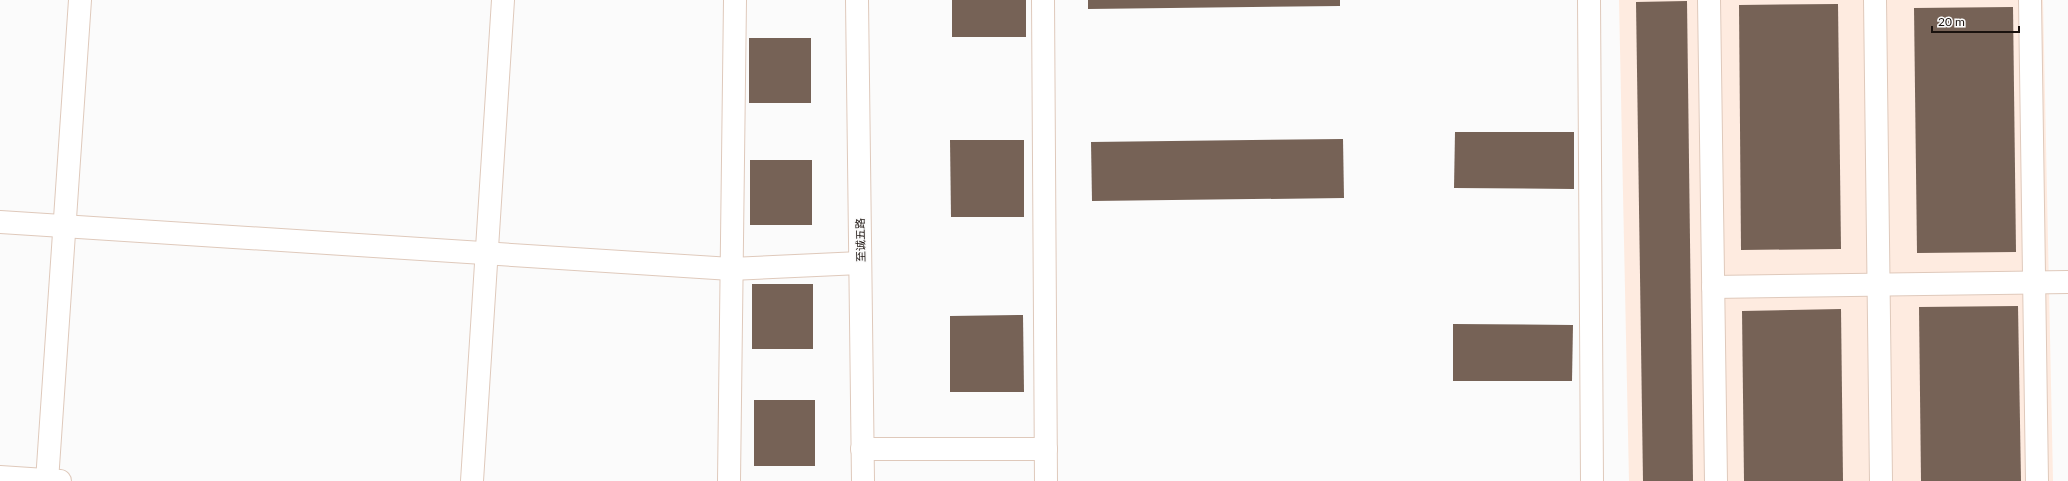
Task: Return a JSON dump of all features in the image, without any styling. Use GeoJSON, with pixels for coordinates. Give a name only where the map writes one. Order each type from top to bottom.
{"type":"FeatureCollection","features":[{"type":"Feature","properties":{"kind":"street"},"geometry":{"type":"LineString","coordinates":[[0,477],[51,481],[65,226],[80,0]]}},
{"type":"Feature","properties":{"kind":"street"},"geometry":{"type":"LineString","coordinates":[[472,481],[502,0]]}},
{"type":"Feature","properties":{"kind":"street"},"geometry":{"type":"LineString","coordinates":[[729,481],[735,0]]}},
{"type":"Feature","properties":{"kind":"street","name":"至诚五路"},"geometry":{"type":"LineString","coordinates":[[857,0],[863,481]]}},
{"type":"Feature","properties":{"kind":"street"},"geometry":{"type":"LineString","coordinates":[[1043,0],[1046,481]]}},
{"type":"Feature","properties":{"kind":"street"},"geometry":{"type":"LineString","coordinates":[[1589,0],[1592,481]]}},
{"type":"Feature","properties":{"kind":"street"},"geometry":{"type":"LineString","coordinates":[[1709,0],[1716,481]]}},
{"type":"Feature","properties":{"kind":"street"},"geometry":{"type":"LineString","coordinates":[[1875,0],[1881,481]]}},
{"type":"Feature","properties":{"kind":"street"},"geometry":{"type":"LineString","coordinates":[[2030,0],[2038,481]]}},
{"type":"Feature","properties":{"kind":"street"},"geometry":{"type":"LineString","coordinates":[[0,222],[731,269],[860,263]]}},
{"type":"Feature","properties":{"kind":"street"},"geometry":{"type":"LineString","coordinates":[[1713,287],[2068,282]]}},
{"type":"Feature","properties":{"kind":"street"},"geometry":{"type":"LineString","coordinates":[[862,449],[1046,449]]}},
{"type":"Feature","properties":{"kind":"shaded area"},"geometry":{"type":"Polygon","coordinates":[[[1619,0],[2043,0],[2053,481],[1629,481],[1619,0]]]}},
{"type":"Feature","properties":{"kind":"building"},"geometry":{"type":"Polygon","coordinates":[[[952,0],[1026,0],[1026,37],[952,37],[952,0]]]}},
{"type":"Feature","properties":{"kind":"building"},"geometry":{"type":"Polygon","coordinates":[[[1088,0],[1340,0],[1340,6],[1088,9],[1088,0]]]}},
{"type":"Feature","properties":{"kind":"building"},"geometry":{"type":"Polygon","coordinates":[[[1687,1],[1693,481],[1643,481],[1636,2],[1687,1]]]}},
{"type":"Feature","properties":{"kind":"building"},"geometry":{"type":"Polygon","coordinates":[[[1838,4],[1841,249],[1741,250],[1739,5],[1838,4]]]}},
{"type":"Feature","properties":{"kind":"building"},"geometry":{"type":"Polygon","coordinates":[[[2013,7],[2016,252],[1917,253],[1914,8],[2013,7]]]}},
{"type":"Feature","properties":{"kind":"building"},"geometry":{"type":"Polygon","coordinates":[[[749,38],[811,38],[811,103],[749,103],[749,38]]]}},
{"type":"Feature","properties":{"kind":"building"},"geometry":{"type":"Polygon","coordinates":[[[1455,132],[1574,132],[1574,189],[1454,188],[1455,132]]]}},
{"type":"Feature","properties":{"kind":"building"},"geometry":{"type":"Polygon","coordinates":[[[1343,139],[1344,198],[1092,201],[1091,142],[1343,139]]]}},
{"type":"Feature","properties":{"kind":"building"},"geometry":{"type":"Polygon","coordinates":[[[950,140],[1024,140],[1024,217],[951,217],[950,140]]]}},
{"type":"Feature","properties":{"kind":"building"},"geometry":{"type":"Polygon","coordinates":[[[750,160],[812,160],[812,225],[750,225],[750,160]]]}},
{"type":"Feature","properties":{"kind":"building"},"geometry":{"type":"Polygon","coordinates":[[[752,284],[813,284],[813,349],[752,349],[752,284]]]}},
{"type":"Feature","properties":{"kind":"building"},"geometry":{"type":"Polygon","coordinates":[[[2018,306],[2021,481],[1921,481],[1919,307],[2018,306]]]}},
{"type":"Feature","properties":{"kind":"building"},"geometry":{"type":"Polygon","coordinates":[[[1841,309],[1843,481],[1744,481],[1742,311],[1841,309]]]}},
{"type":"Feature","properties":{"kind":"building"},"geometry":{"type":"Polygon","coordinates":[[[1023,315],[1024,392],[950,392],[950,316],[1023,315]]]}},
{"type":"Feature","properties":{"kind":"building"},"geometry":{"type":"Polygon","coordinates":[[[1453,324],[1573,325],[1572,381],[1453,381],[1453,324]]]}},
{"type":"Feature","properties":{"kind":"building"},"geometry":{"type":"Polygon","coordinates":[[[754,400],[815,400],[815,466],[754,466],[754,400]]]}}]}
